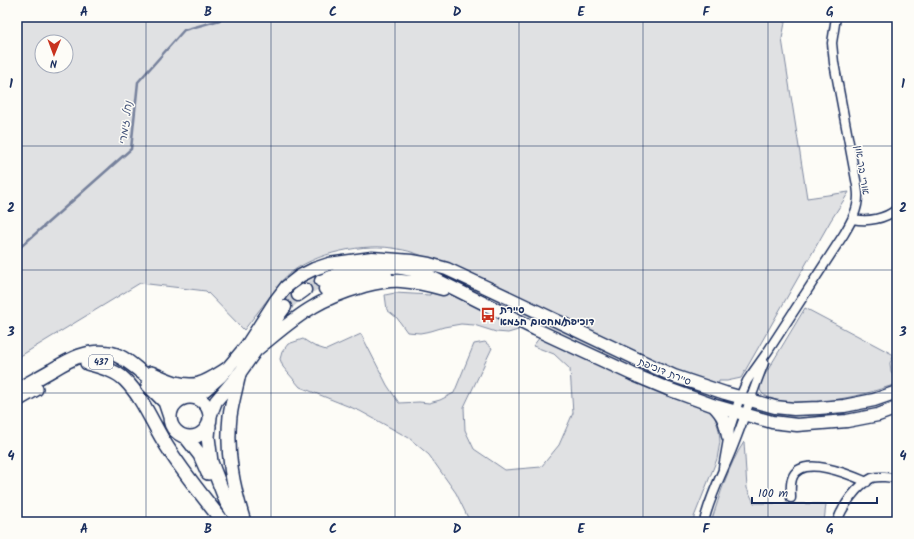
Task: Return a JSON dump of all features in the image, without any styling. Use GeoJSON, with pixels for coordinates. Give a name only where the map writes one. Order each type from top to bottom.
{"type":"FeatureCollection","features":[{"type":"Feature","properties":{"kind":"main road","name":"סיירת דוכיפת"},"geometry":{"type":"LineString","coordinates":[[233,371],[247,345],[286,287],[300,276],[314,268],[329,264],[372,258],[412,261],[430,264],[447,270],[674,376],[775,407],[794,409],[844,406],[874,400],[897,392]]}},
{"type":"Feature","properties":{"kind":"main road","name":"סיירת דוכיפת"},"geometry":{"type":"LineString","coordinates":[[323,285],[363,277],[390,274],[422,278],[450,286],[535,329],[632,374],[668,389],[772,422],[797,425],[847,421],[878,415],[897,408]]}},
{"type":"Feature","properties":{"kind":"main road"},"geometry":{"type":"LineString","coordinates":[[233,371],[221,376],[205,390],[190,397],[180,399],[171,410],[171,424],[174,430],[186,437],[199,436],[205,432],[216,401],[233,371],[258,347],[303,313],[330,298],[377,283],[400,281],[427,285],[467,295]]}},
{"type":"Feature","properties":{"kind":"main road"},"geometry":{"type":"LineString","coordinates":[[258,347],[279,315],[287,310]]}},
{"type":"Feature","properties":{"kind":"main road","name":"437"},"geometry":{"type":"LineString","coordinates":[[17,390],[81,355],[90,353],[110,353],[128,362],[163,389],[175,395],[190,397]]}},
{"type":"Feature","properties":{"kind":"main road","name":"437"},"geometry":{"type":"LineString","coordinates":[[17,400],[76,366],[94,361],[112,362],[124,367],[148,385],[165,402],[170,417]]}},
{"type":"Feature","properties":{"kind":"main road"},"geometry":{"type":"LineString","coordinates":[[128,362],[161,378],[178,384],[200,384],[233,371]]}},
{"type":"Feature","properties":{"kind":"main road"},"geometry":{"type":"LineString","coordinates":[[86,363],[112,371],[125,379],[136,393],[163,441],[176,460],[223,522]]}},
{"type":"Feature","properties":{"kind":"main road"},"geometry":{"type":"LineString","coordinates":[[233,371],[229,437],[230,459],[233,482],[244,522]]}},
{"type":"Feature","properties":{"kind":"main road"},"geometry":{"type":"LineString","coordinates":[[190,397],[197,398],[206,404],[210,420],[208,437],[211,462],[226,501],[240,522]]}},
{"type":"Feature","properties":{"kind":"main road"},"geometry":{"type":"LineString","coordinates":[[712,404],[722,414],[726,423],[728,436]]}},
{"type":"Feature","properties":{"kind":"main road"},"geometry":{"type":"LineString","coordinates":[[186,437],[200,455],[206,468],[215,497],[229,522]]}},
{"type":"Feature","properties":{"kind":"street","name":"אורי בר און"},"geometry":{"type":"LineString","coordinates":[[741,413],[768,351],[844,234],[853,219],[857,206],[858,196],[834,63],[832,43],[836,17]]}},
{"type":"Feature","properties":{"kind":"street"},"geometry":{"type":"LineString","coordinates":[[853,219],[862,221],[876,219],[897,209]]}},
{"type":"Feature","properties":{"kind":"street"},"geometry":{"type":"LineString","coordinates":[[723,468],[728,436],[741,413]]}},
{"type":"Feature","properties":{"kind":"street"},"geometry":{"type":"LineString","coordinates":[[704,522],[706,512],[732,448],[741,413]]}},
{"type":"Feature","properties":{"kind":"street"},"geometry":{"type":"LineString","coordinates":[[791,498],[792,479],[795,473],[803,468],[813,467],[840,471],[867,482]]}},
{"type":"Feature","properties":{"kind":"street"},"geometry":{"type":"LineString","coordinates":[[837,522],[840,513],[856,491],[867,482],[873,478],[897,478]]}},
{"type":"Feature","properties":{"kind":"shaded area"},"geometry":{"type":"Polygon","coordinates":[[[17,17],[786,17],[782,39],[807,198],[849,192],[831,220],[741,378],[719,381],[713,412],[719,430],[720,442],[717,459],[694,517],[694,522],[470,522],[456,493],[429,455],[409,438],[360,411],[300,387],[283,367],[280,359],[282,352],[288,344],[303,339],[314,346],[326,350],[361,334],[387,385],[399,403],[429,403],[440,400],[454,393],[474,344],[485,342],[492,348],[464,407],[465,430],[474,449],[505,470],[541,467],[559,445],[573,413],[570,369],[554,354],[533,346],[540,337],[519,327],[518,330],[508,333],[496,332],[474,325],[461,324],[420,333],[407,332],[397,318],[387,310],[385,295],[395,293],[430,295],[438,263],[424,256],[408,251],[385,247],[356,248],[325,255],[299,267],[284,278],[244,330],[206,291],[140,283],[17,358],[17,17]]]}},
{"type":"Feature","properties":{"kind":"shaded area"},"geometry":{"type":"Polygon","coordinates":[[[805,308],[894,355],[890,363],[891,371],[897,384],[842,399],[803,403],[780,401],[763,394],[760,387],[763,378],[805,308]]]}},
{"type":"Feature","properties":{"kind":"shaded area"},"geometry":{"type":"Polygon","coordinates":[[[744,442],[747,488],[754,503],[826,504],[824,522],[711,522],[733,461],[744,442]]]}},
{"type":"Feature","properties":{"kind":"waterway","name":"נחל זימרי"},"geometry":{"type":"LineString","coordinates":[[17,250],[131,149],[138,82],[184,30],[220,20],[220,17]]}},
{"type":"Feature","properties":{"kind":"tunnel"},"geometry":{"type":"LineString","coordinates":[[305,290],[321,281]]}},
{"type":"Feature","properties":{"kind":"tunnel"},"geometry":{"type":"LineString","coordinates":[[285,307],[298,295]]}},
{"type":"Feature","properties":{"kind":"place","name":"סיירת דוכיפת/מחסום חזמא"},"geometry":{"type":"Point","coordinates":[488,315]}}]}
